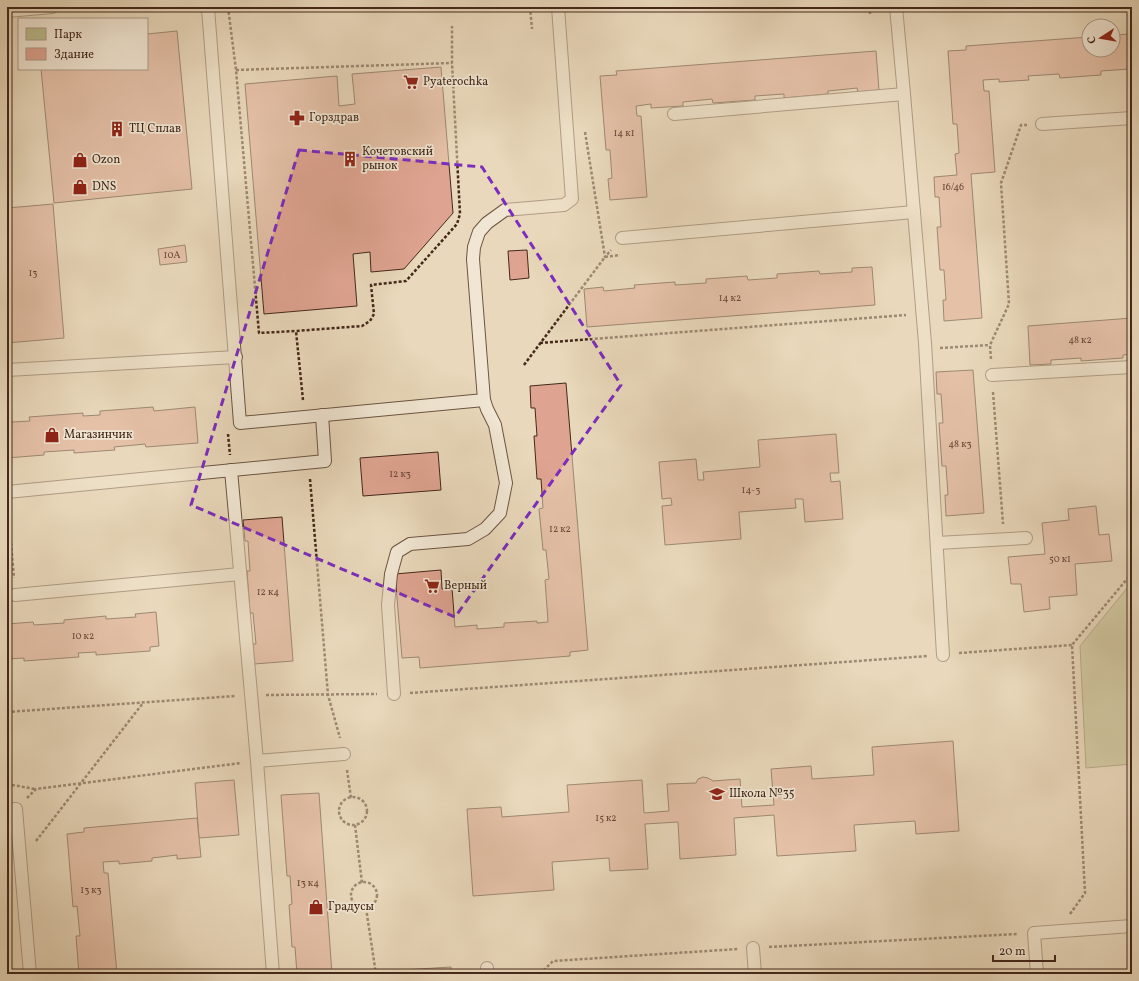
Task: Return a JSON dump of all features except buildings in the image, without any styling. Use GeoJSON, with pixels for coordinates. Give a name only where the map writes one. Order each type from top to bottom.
{"type":"FeatureCollection","features":[{"type":"Feature","properties":{"kind":"lane"},"geometry":{"type":"LineString","coordinates":[[7,11],[52,7]]}},
{"type":"Feature","properties":{"kind":"lane"},"geometry":{"type":"LineString","coordinates":[[205,7],[208,8],[240,422],[484,400]]}},
{"type":"Feature","properties":{"kind":"lane"},"geometry":{"type":"LineString","coordinates":[[394,694],[388,605],[390,574],[397,552],[410,544],[468,539],[485,529],[500,513],[506,483],[495,425],[484,400],[473,258],[474,247],[479,232],[487,223],[505,210],[564,205],[572,199],[558,7]]}},
{"type":"Feature","properties":{"kind":"lane"},"geometry":{"type":"LineString","coordinates":[[896,7],[925,350],[944,655]]}},
{"type":"Feature","properties":{"kind":"lane"},"geometry":{"type":"LineString","coordinates":[[674,114],[904,94]]}},
{"type":"Feature","properties":{"kind":"lane"},"geometry":{"type":"LineString","coordinates":[[1042,124],[1132,118]]}},
{"type":"Feature","properties":{"kind":"lane"},"geometry":{"type":"LineString","coordinates":[[622,238],[914,212]]}},
{"type":"Feature","properties":{"kind":"lane"},"geometry":{"type":"LineString","coordinates":[[7,370],[236,357]]}},
{"type":"Feature","properties":{"kind":"lane"},"geometry":{"type":"LineString","coordinates":[[992,375],[1132,366]]}},
{"type":"Feature","properties":{"kind":"lane"},"geometry":{"type":"LineString","coordinates":[[7,492],[325,461],[322,415]]}},
{"type":"Feature","properties":{"kind":"lane"},"geometry":{"type":"LineString","coordinates":[[231,470],[274,974]]}},
{"type":"Feature","properties":{"kind":"lane"},"geometry":{"type":"LineString","coordinates":[[937,543],[1026,538]]}},
{"type":"Feature","properties":{"kind":"lane"},"geometry":{"type":"LineString","coordinates":[[15,595],[240,574]]}},
{"type":"Feature","properties":{"kind":"lane"},"geometry":{"type":"LineString","coordinates":[[257,761],[344,754]]}},
{"type":"Feature","properties":{"kind":"lane"},"geometry":{"type":"LineString","coordinates":[[12,810],[21,860],[30,974]]}},
{"type":"Feature","properties":{"kind":"lane"},"geometry":{"type":"LineString","coordinates":[[1037,974],[1034,933],[1132,926]]}},
{"type":"Feature","properties":{"kind":"lane"},"geometry":{"type":"LineString","coordinates":[[753,948],[755,974]]}},
{"type":"Feature","properties":{"kind":"path"},"geometry":{"type":"LineString","coordinates":[[228,7],[236,70],[259,333],[362,326],[370,321],[374,314],[371,285],[406,281],[457,224],[460,214],[452,63],[452,26]]}},
{"type":"Feature","properties":{"kind":"path"},"geometry":{"type":"LineString","coordinates":[[530,7],[532,29]]}},
{"type":"Feature","properties":{"kind":"path"},"geometry":{"type":"LineString","coordinates":[[870,7],[870,14]]}},
{"type":"Feature","properties":{"kind":"path"},"geometry":{"type":"LineString","coordinates":[[236,70],[452,63]]}},
{"type":"Feature","properties":{"kind":"path"},"geometry":{"type":"LineString","coordinates":[[1004,539],[990,345],[1009,304],[1001,184],[1021,125],[1042,124]]}},
{"type":"Feature","properties":{"kind":"path"},"geometry":{"type":"LineString","coordinates":[[585,130],[605,257]]}},
{"type":"Feature","properties":{"kind":"path"},"geometry":{"type":"LineString","coordinates":[[524,366],[605,257],[622,238]]}},
{"type":"Feature","properties":{"kind":"path"},"geometry":{"type":"LineString","coordinates":[[605,257],[620,255]]}},
{"type":"Feature","properties":{"kind":"path"},"geometry":{"type":"LineString","coordinates":[[540,343],[907,315]]}},
{"type":"Feature","properties":{"kind":"path"},"geometry":{"type":"LineString","coordinates":[[296,331],[304,417]]}},
{"type":"Feature","properties":{"kind":"path"},"geometry":{"type":"LineString","coordinates":[[925,350],[990,345]]}},
{"type":"Feature","properties":{"kind":"path"},"geometry":{"type":"LineString","coordinates":[[228,431],[231,470]]}},
{"type":"Feature","properties":{"kind":"path"},"geometry":{"type":"LineString","coordinates":[[309,463],[328,695],[344,754],[350,798]]}},
{"type":"Feature","properties":{"kind":"path"},"geometry":{"type":"LineString","coordinates":[[7,502],[15,595]]}},
{"type":"Feature","properties":{"kind":"path"},"geometry":{"type":"LineString","coordinates":[[1058,932],[1085,893],[1072,645],[1132,573]]}},
{"type":"Feature","properties":{"kind":"path"},"geometry":{"type":"LineString","coordinates":[[7,712],[251,695],[394,694],[1072,645]]}},
{"type":"Feature","properties":{"kind":"path"},"geometry":{"type":"LineString","coordinates":[[21,860],[142,703]]}},
{"type":"Feature","properties":{"kind":"path"},"geometry":{"type":"LineString","coordinates":[[7,784],[36,789],[257,761]]}},
{"type":"Feature","properties":{"kind":"path"},"geometry":{"type":"LineString","coordinates":[[12,810],[36,789]]}},
{"type":"Feature","properties":{"kind":"path"},"geometry":{"type":"LineString","coordinates":[[350,798],[357,798],[362,801],[365,806],[366,812],[364,818],[355,825],[348,824],[343,821],[340,816],[339,810],[341,804],[350,798]]}},
{"type":"Feature","properties":{"kind":"path"},"geometry":{"type":"LineString","coordinates":[[355,825],[362,883]]}},
{"type":"Feature","properties":{"kind":"path"},"geometry":{"type":"LineString","coordinates":[[362,883],[368,883],[373,886],[377,897],[371,906],[366,908],[360,908],[355,905],[351,894],[357,885],[362,883]]}},
{"type":"Feature","properties":{"kind":"path"},"geometry":{"type":"LineString","coordinates":[[366,908],[376,974]]}},
{"type":"Feature","properties":{"kind":"path"},"geometry":{"type":"LineString","coordinates":[[540,974],[553,961],[753,948],[1034,933]]}},
{"type":"Feature","properties":{"kind":"highlighted area"},"geometry":{"type":"Polygon","coordinates":[[[299,150],[482,167],[621,385],[455,617],[191,505],[299,150]]]}},
{"type":"Feature","properties":{"kind":"green space"},"geometry":{"type":"Polygon","coordinates":[[[1132,582],[1132,764],[1086,768],[1080,646],[1132,582]]]}},
{"type":"Feature","properties":{"kind":"place","name":"Pyaterochka"},"geometry":{"type":"Point","coordinates":[411,82]}},
{"type":"Feature","properties":{"kind":"place","name":"Горздрав"},"geometry":{"type":"Point","coordinates":[297,118]}},
{"type":"Feature","properties":{"kind":"place","name":"ТЦ Сплав"},"geometry":{"type":"Point","coordinates":[117,129]}},
{"type":"Feature","properties":{"kind":"place","name":"Кочетовский рынок"},"geometry":{"type":"Point","coordinates":[350,159]}},
{"type":"Feature","properties":{"kind":"place","name":"Ozon"},"geometry":{"type":"Point","coordinates":[80,160]}},
{"type":"Feature","properties":{"kind":"place","name":"DNS"},"geometry":{"type":"Point","coordinates":[80,187]}},
{"type":"Feature","properties":{"kind":"place","name":"Магазинчик"},"geometry":{"type":"Point","coordinates":[52,435]}},
{"type":"Feature","properties":{"kind":"place","name":"Верный"},"geometry":{"type":"Point","coordinates":[432,586]}},
{"type":"Feature","properties":{"kind":"place","name":"Школа №35"},"geometry":{"type":"Point","coordinates":[717,794]}},
{"type":"Feature","properties":{"kind":"place","name":"Градусы"},"geometry":{"type":"Point","coordinates":[316,907]}}]}
